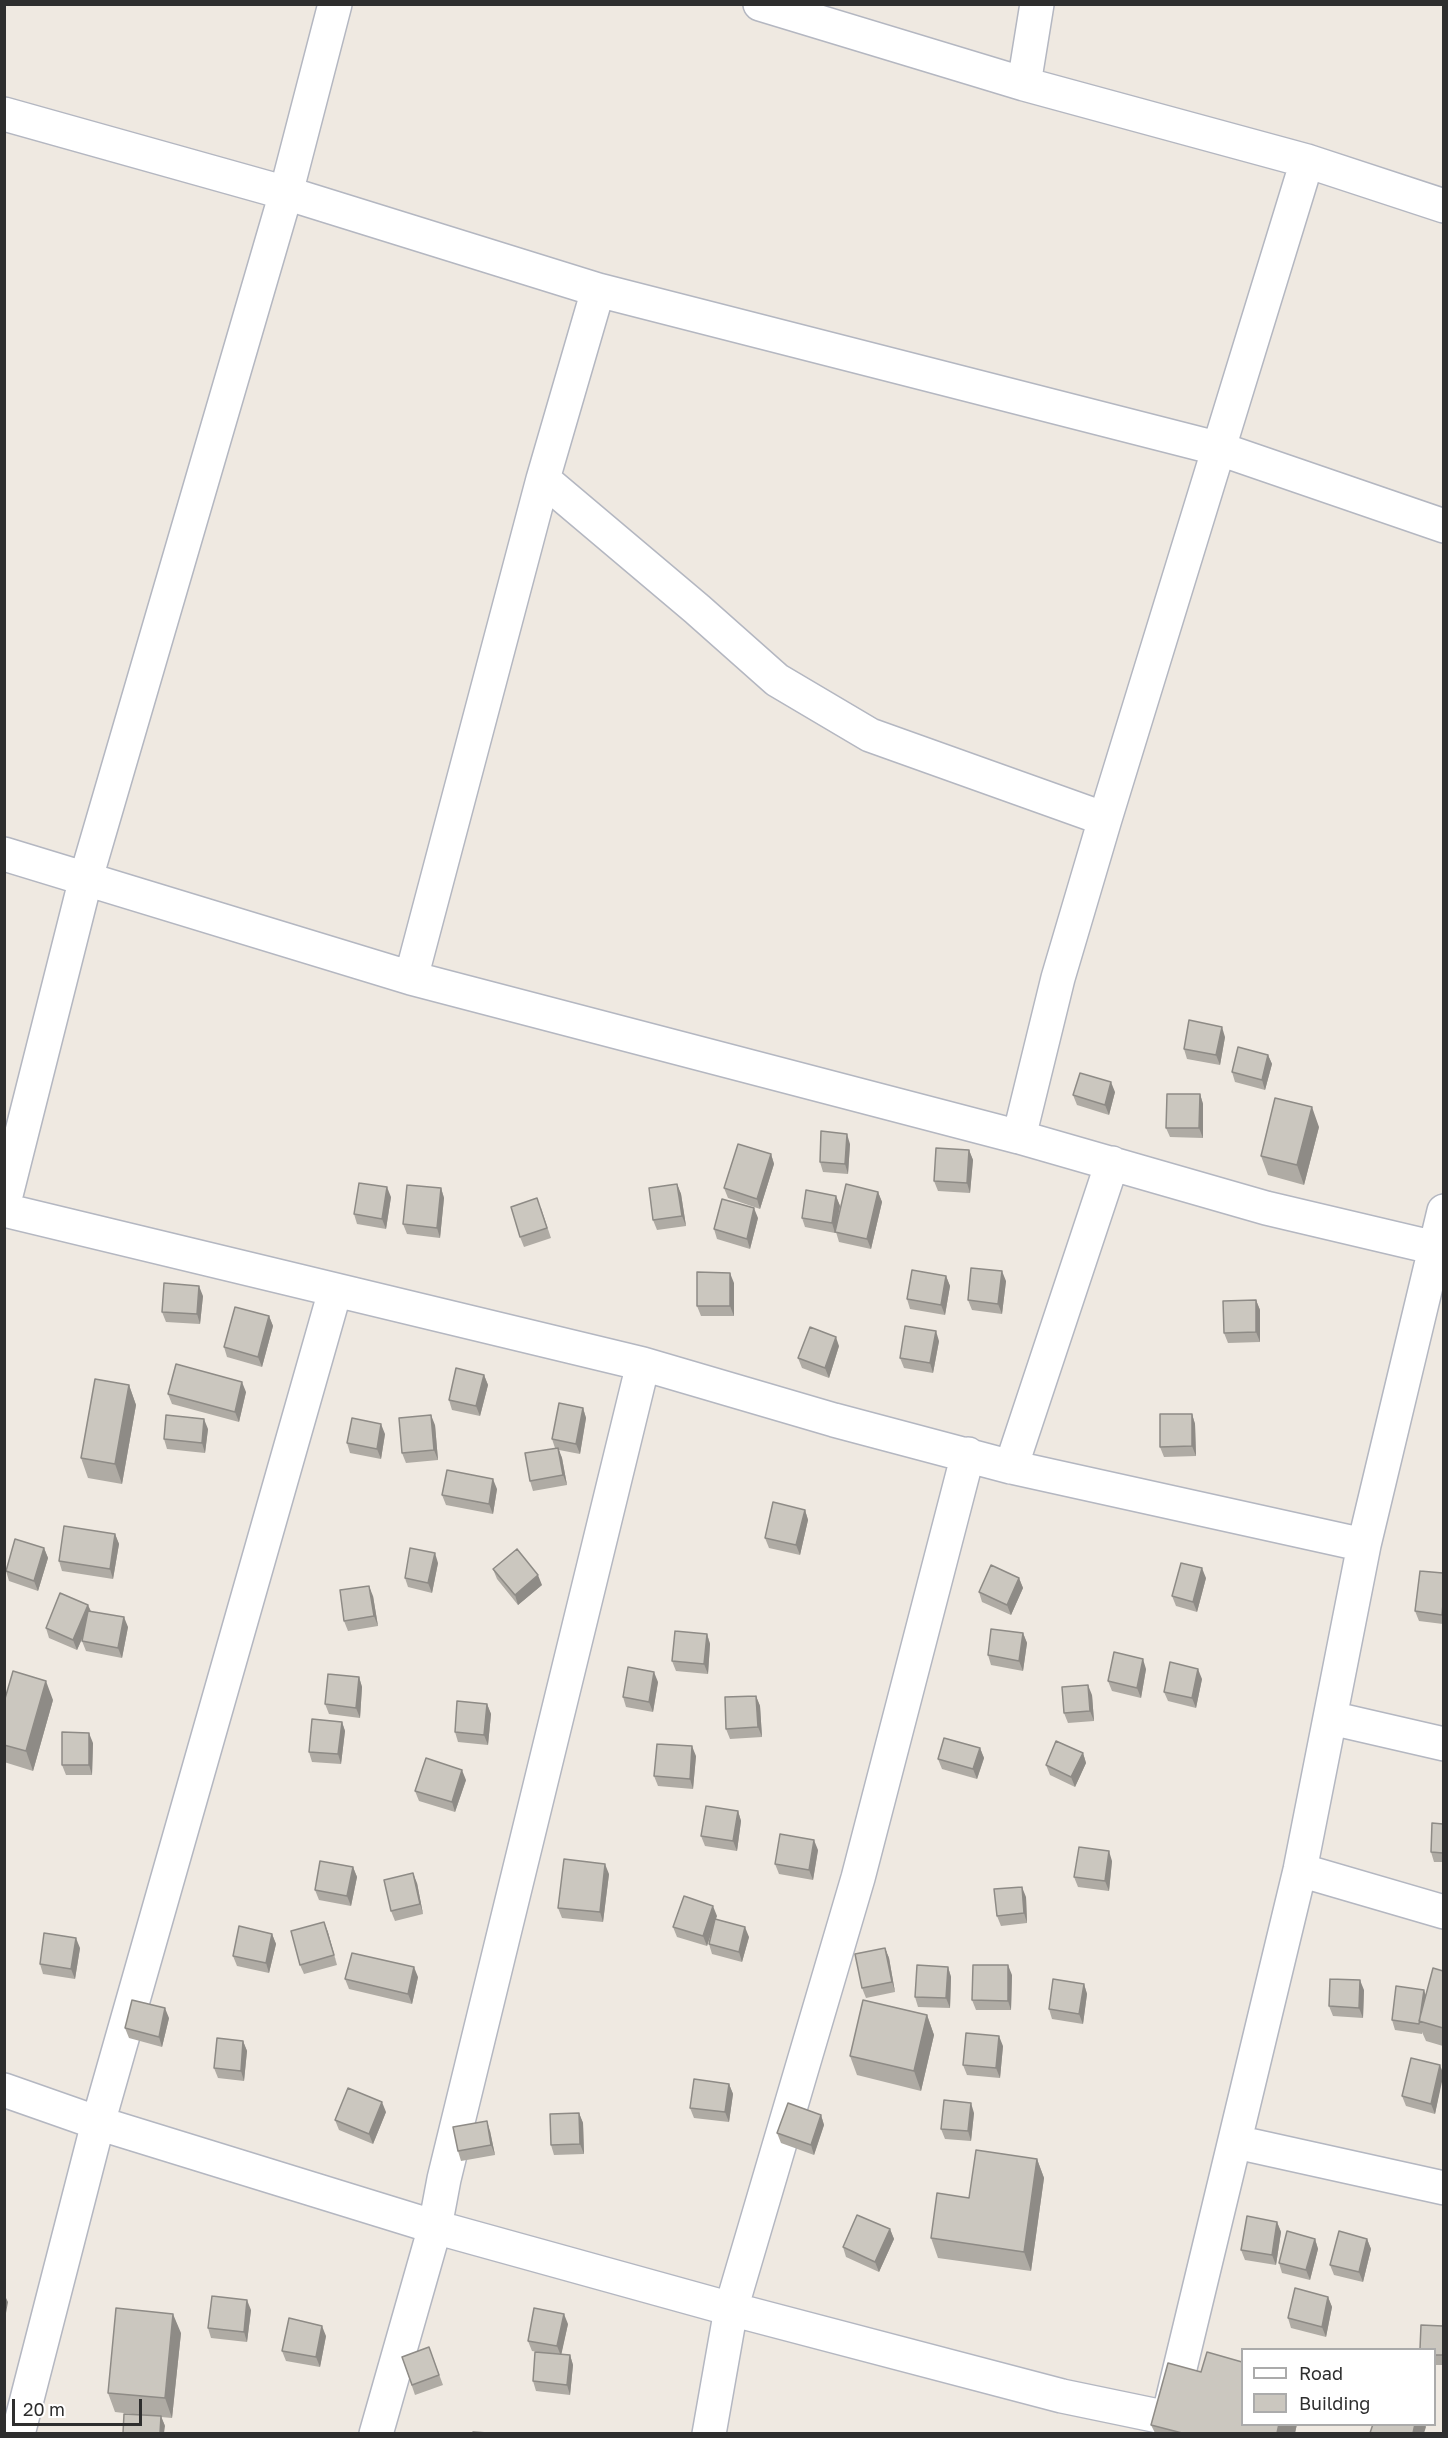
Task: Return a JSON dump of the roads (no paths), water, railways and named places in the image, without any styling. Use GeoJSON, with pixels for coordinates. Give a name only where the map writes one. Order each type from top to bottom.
{"type":"FeatureCollection","features":[{"type":"Feature","properties":{"kind":"street"},"geometry":{"type":"LineString","coordinates":[[4,1203],[86,878],[286,193],[335,4]]}},
{"type":"Feature","properties":{"kind":"street"},"geometry":{"type":"LineString","coordinates":[[760,4],[1024,84],[1307,161],[1443,206]]}},
{"type":"Feature","properties":{"kind":"street"},"geometry":{"type":"LineString","coordinates":[[1024,84],[1037,4]]}},
{"type":"Feature","properties":{"kind":"street"},"geometry":{"type":"LineString","coordinates":[[4,114],[286,193],[598,290],[1220,449],[1443,526]]}},
{"type":"Feature","properties":{"kind":"street"},"geometry":{"type":"LineString","coordinates":[[1019,1137],[1058,978],[1307,161]]}},
{"type":"Feature","properties":{"kind":"street"},"geometry":{"type":"LineString","coordinates":[[411,978],[543,479],[598,290]]}},
{"type":"Feature","properties":{"kind":"street"},"geometry":{"type":"LineString","coordinates":[[543,479],[777,680],[870,735],[1105,819]]}},
{"type":"Feature","properties":{"kind":"street"},"geometry":{"type":"LineString","coordinates":[[4,854],[411,978],[1019,1137],[1266,1208],[1438,1249]]}},
{"type":"Feature","properties":{"kind":"street"},"geometry":{"type":"LineString","coordinates":[[1011,1467],[1112,1163]]}},
{"type":"Feature","properties":{"kind":"street"},"geometry":{"type":"LineString","coordinates":[[4,1210],[643,1364],[834,1420],[1011,1467],[1364,1545]]}},
{"type":"Feature","properties":{"kind":"street"},"geometry":{"type":"LineString","coordinates":[[4,2090],[98,2123],[435,2227],[1166,2426],[1300,1870],[1364,1545],[1438,1249],[1443,1211]]}},
{"type":"Feature","properties":{"kind":"street"},"geometry":{"type":"LineString","coordinates":[[18,2433],[98,2123],[335,1291]]}},
{"type":"Feature","properties":{"kind":"street"},"geometry":{"type":"LineString","coordinates":[[376,2433],[435,2227],[444,2179],[643,1364]]}},
{"type":"Feature","properties":{"kind":"street"},"geometry":{"type":"LineString","coordinates":[[709,2433],[731,2308],[858,1878],[968,1454]]}},
{"type":"Feature","properties":{"kind":"street"},"geometry":{"type":"LineString","coordinates":[[1331,1718],[1443,1744]]}},
{"type":"Feature","properties":{"kind":"street"},"geometry":{"type":"LineString","coordinates":[[1300,1870],[1443,1912]]}},
{"type":"Feature","properties":{"kind":"street"},"geometry":{"type":"LineString","coordinates":[[1236,2142],[1443,2188]]}}]}
